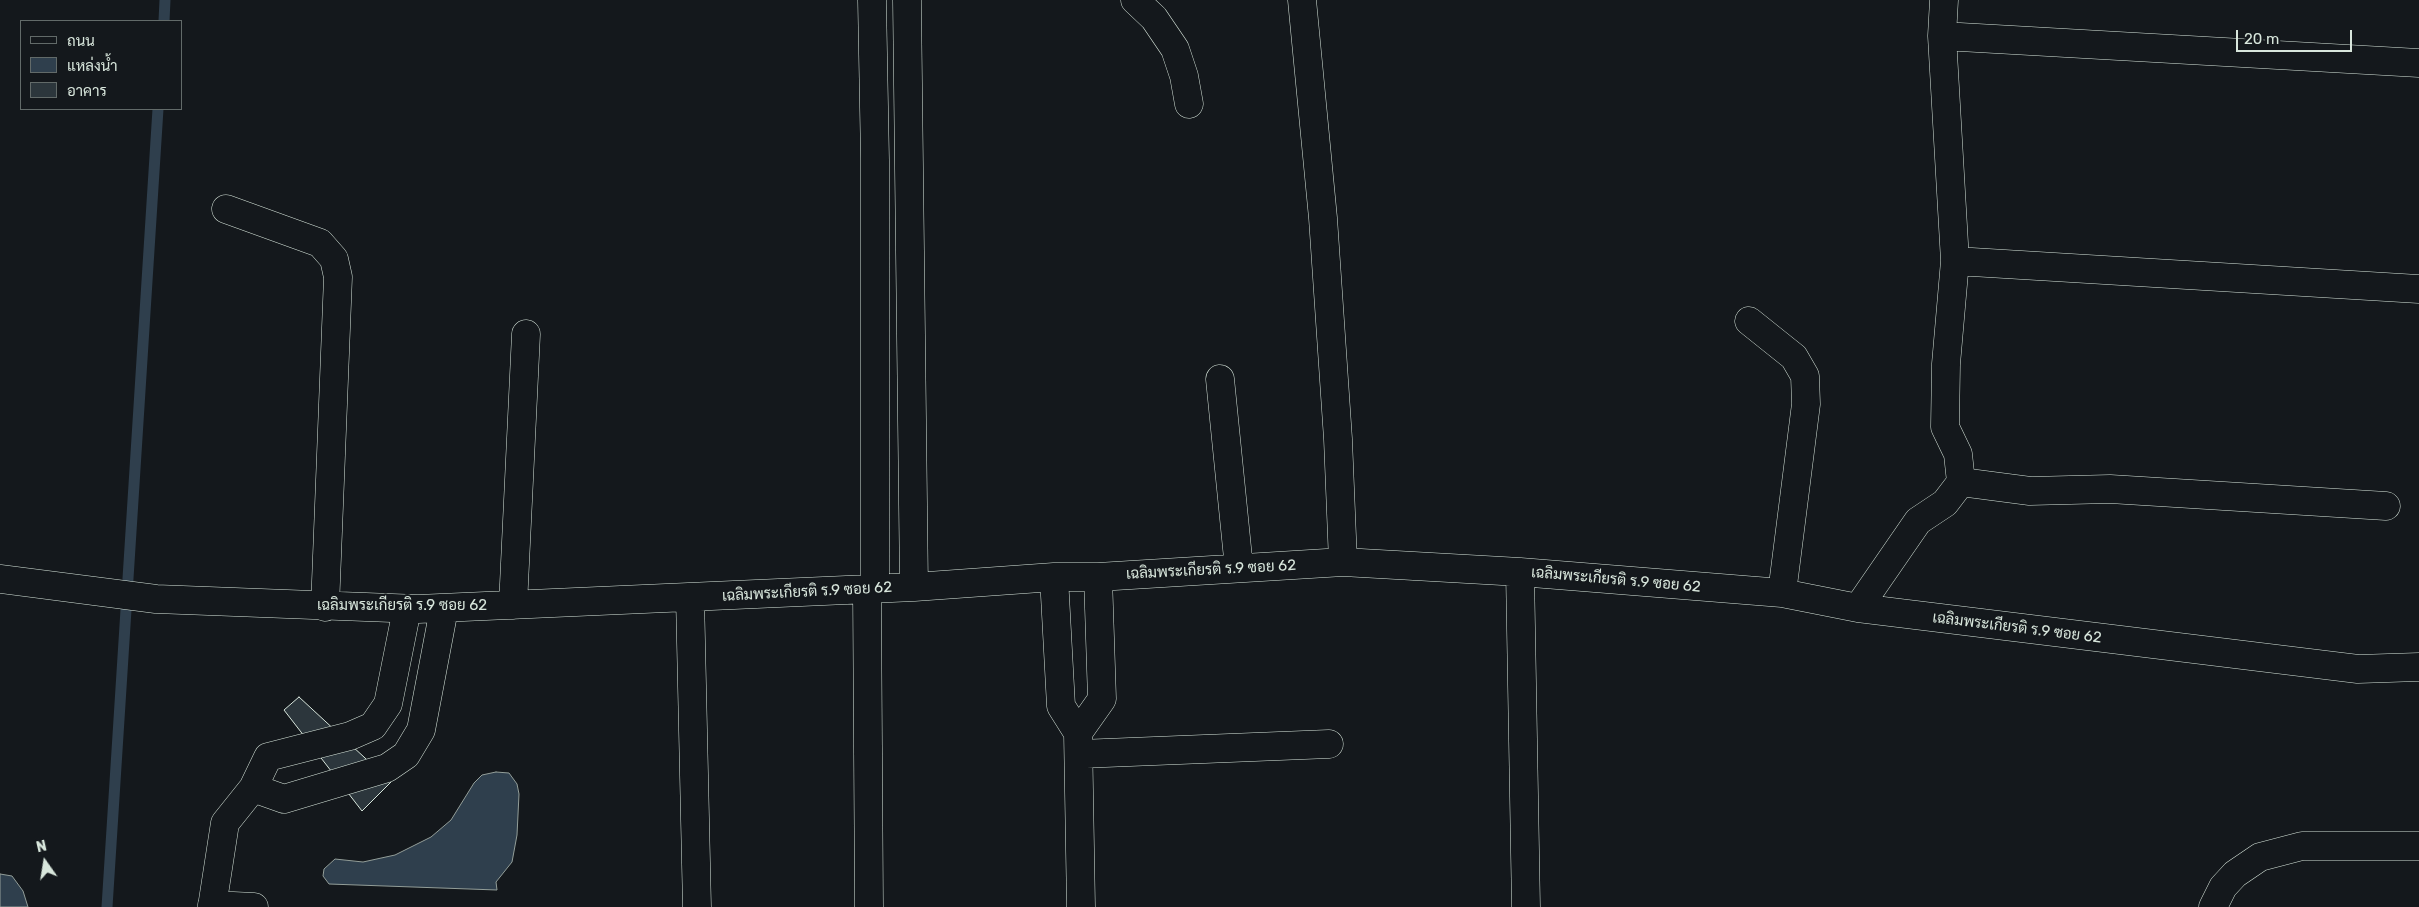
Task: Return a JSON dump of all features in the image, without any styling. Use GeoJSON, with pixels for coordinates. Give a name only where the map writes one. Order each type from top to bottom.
{"type":"FeatureCollection","features":[{"type":"Feature","properties":{"kind":"street"},"geometry":{"type":"LineString","coordinates":[[869,907],[875,160],[872,0]]}},
{"type":"Feature","properties":{"kind":"street"},"geometry":{"type":"LineString","coordinates":[[907,0],[914,587]]}},
{"type":"Feature","properties":{"kind":"street"},"geometry":{"type":"LineString","coordinates":[[1135,0],[1154,18],[1175,49],[1184,76],[1189,104]]}},
{"type":"Feature","properties":{"kind":"street"},"geometry":{"type":"LineString","coordinates":[[1302,0],[1323,218],[1338,439],[1343,562]]}},
{"type":"Feature","properties":{"kind":"street"},"geometry":{"type":"LineString","coordinates":[[1858,608],[1918,521],[1945,504],[1961,482],[1958,454],[1945,427],[1946,364],[1955,261],[1942,36],[1944,0]]}},
{"type":"Feature","properties":{"kind":"street"},"geometry":{"type":"LineString","coordinates":[[1942,36],[2419,63]]}},
{"type":"Feature","properties":{"kind":"street"},"geometry":{"type":"LineString","coordinates":[[226,209],[320,243],[334,260],[338,277],[325,607]]}},
{"type":"Feature","properties":{"kind":"street"},"geometry":{"type":"LineString","coordinates":[[1955,261],[2419,289]]}},
{"type":"Feature","properties":{"kind":"street"},"geometry":{"type":"LineString","coordinates":[[1749,321],[1794,357],[1805,376],[1806,404],[1782,594]]}},
{"type":"Feature","properties":{"kind":"street"},"geometry":{"type":"LineString","coordinates":[[513,605],[526,334]]}},
{"type":"Feature","properties":{"kind":"street"},"geometry":{"type":"LineString","coordinates":[[1220,378],[1239,568]]}},
{"type":"Feature","properties":{"kind":"street"},"geometry":{"type":"LineString","coordinates":[[1961,482],[2030,491],[2110,489],[2386,506]]}},
{"type":"Feature","properties":{"kind":"street","name":"เฉลิมพระเกียรติ ร.9 ซอย 62"},"geometry":{"type":"LineString","coordinates":[[0,579],[156,600],[406,609],[914,587],[1054,577],[1343,562],[1520,572],[1782,594],[1858,608],[2358,669],[2419,667]]}},
{"type":"Feature","properties":{"kind":"street"},"geometry":{"type":"LineString","coordinates":[[1520,572],[1526,907]]}},
{"type":"Feature","properties":{"kind":"street"},"geometry":{"type":"LineString","coordinates":[[1079,744],[1102,699],[1098,576]]}},
{"type":"Feature","properties":{"kind":"street"},"geometry":{"type":"LineString","coordinates":[[1054,577],[1061,706],[1079,744],[1081,907]]}},
{"type":"Feature","properties":{"kind":"street"},"geometry":{"type":"LineString","coordinates":[[690,597],[697,907]]}},
{"type":"Feature","properties":{"kind":"street"},"geometry":{"type":"LineString","coordinates":[[253,788],[284,799],[387,768],[406,755],[421,730],[444,608]]}},
{"type":"Feature","properties":{"kind":"street"},"geometry":{"type":"LineString","coordinates":[[254,907],[212,906],[225,822],[253,788],[268,757],[350,736],[373,726],[388,704],[406,609]]}},
{"type":"Feature","properties":{"kind":"street"},"geometry":{"type":"LineString","coordinates":[[1079,744],[1329,744]]}},
{"type":"Feature","properties":{"kind":"street"},"geometry":{"type":"LineString","coordinates":[[2213,907],[2228,880],[2260,857],[2302,846],[2419,846]]}},
{"type":"Feature","properties":{"kind":"water"},"geometry":{"type":"Polygon","coordinates":[[[496,772],[509,773],[517,784],[519,794],[517,835],[512,862],[496,882],[497,890],[329,884],[323,876],[324,869],[335,859],[363,862],[395,855],[431,837],[451,820],[474,783],[482,775],[496,772]]]}},
{"type":"Feature","properties":{"kind":"water"},"geometry":{"type":"Polygon","coordinates":[[[0,874],[12,876],[23,891],[28,907],[0,907],[0,874]]]}},
{"type":"Feature","properties":{"kind":"building"},"geometry":{"type":"Polygon","coordinates":[[[299,697],[391,782],[362,811],[284,710],[299,697]]]}},
{"type":"Feature","properties":{"kind":"waterway"},"geometry":{"type":"LineString","coordinates":[[164,20],[165,0]]}},
{"type":"Feature","properties":{"kind":"waterway"},"geometry":{"type":"LineString","coordinates":[[107,907],[158,110]]}}]}
